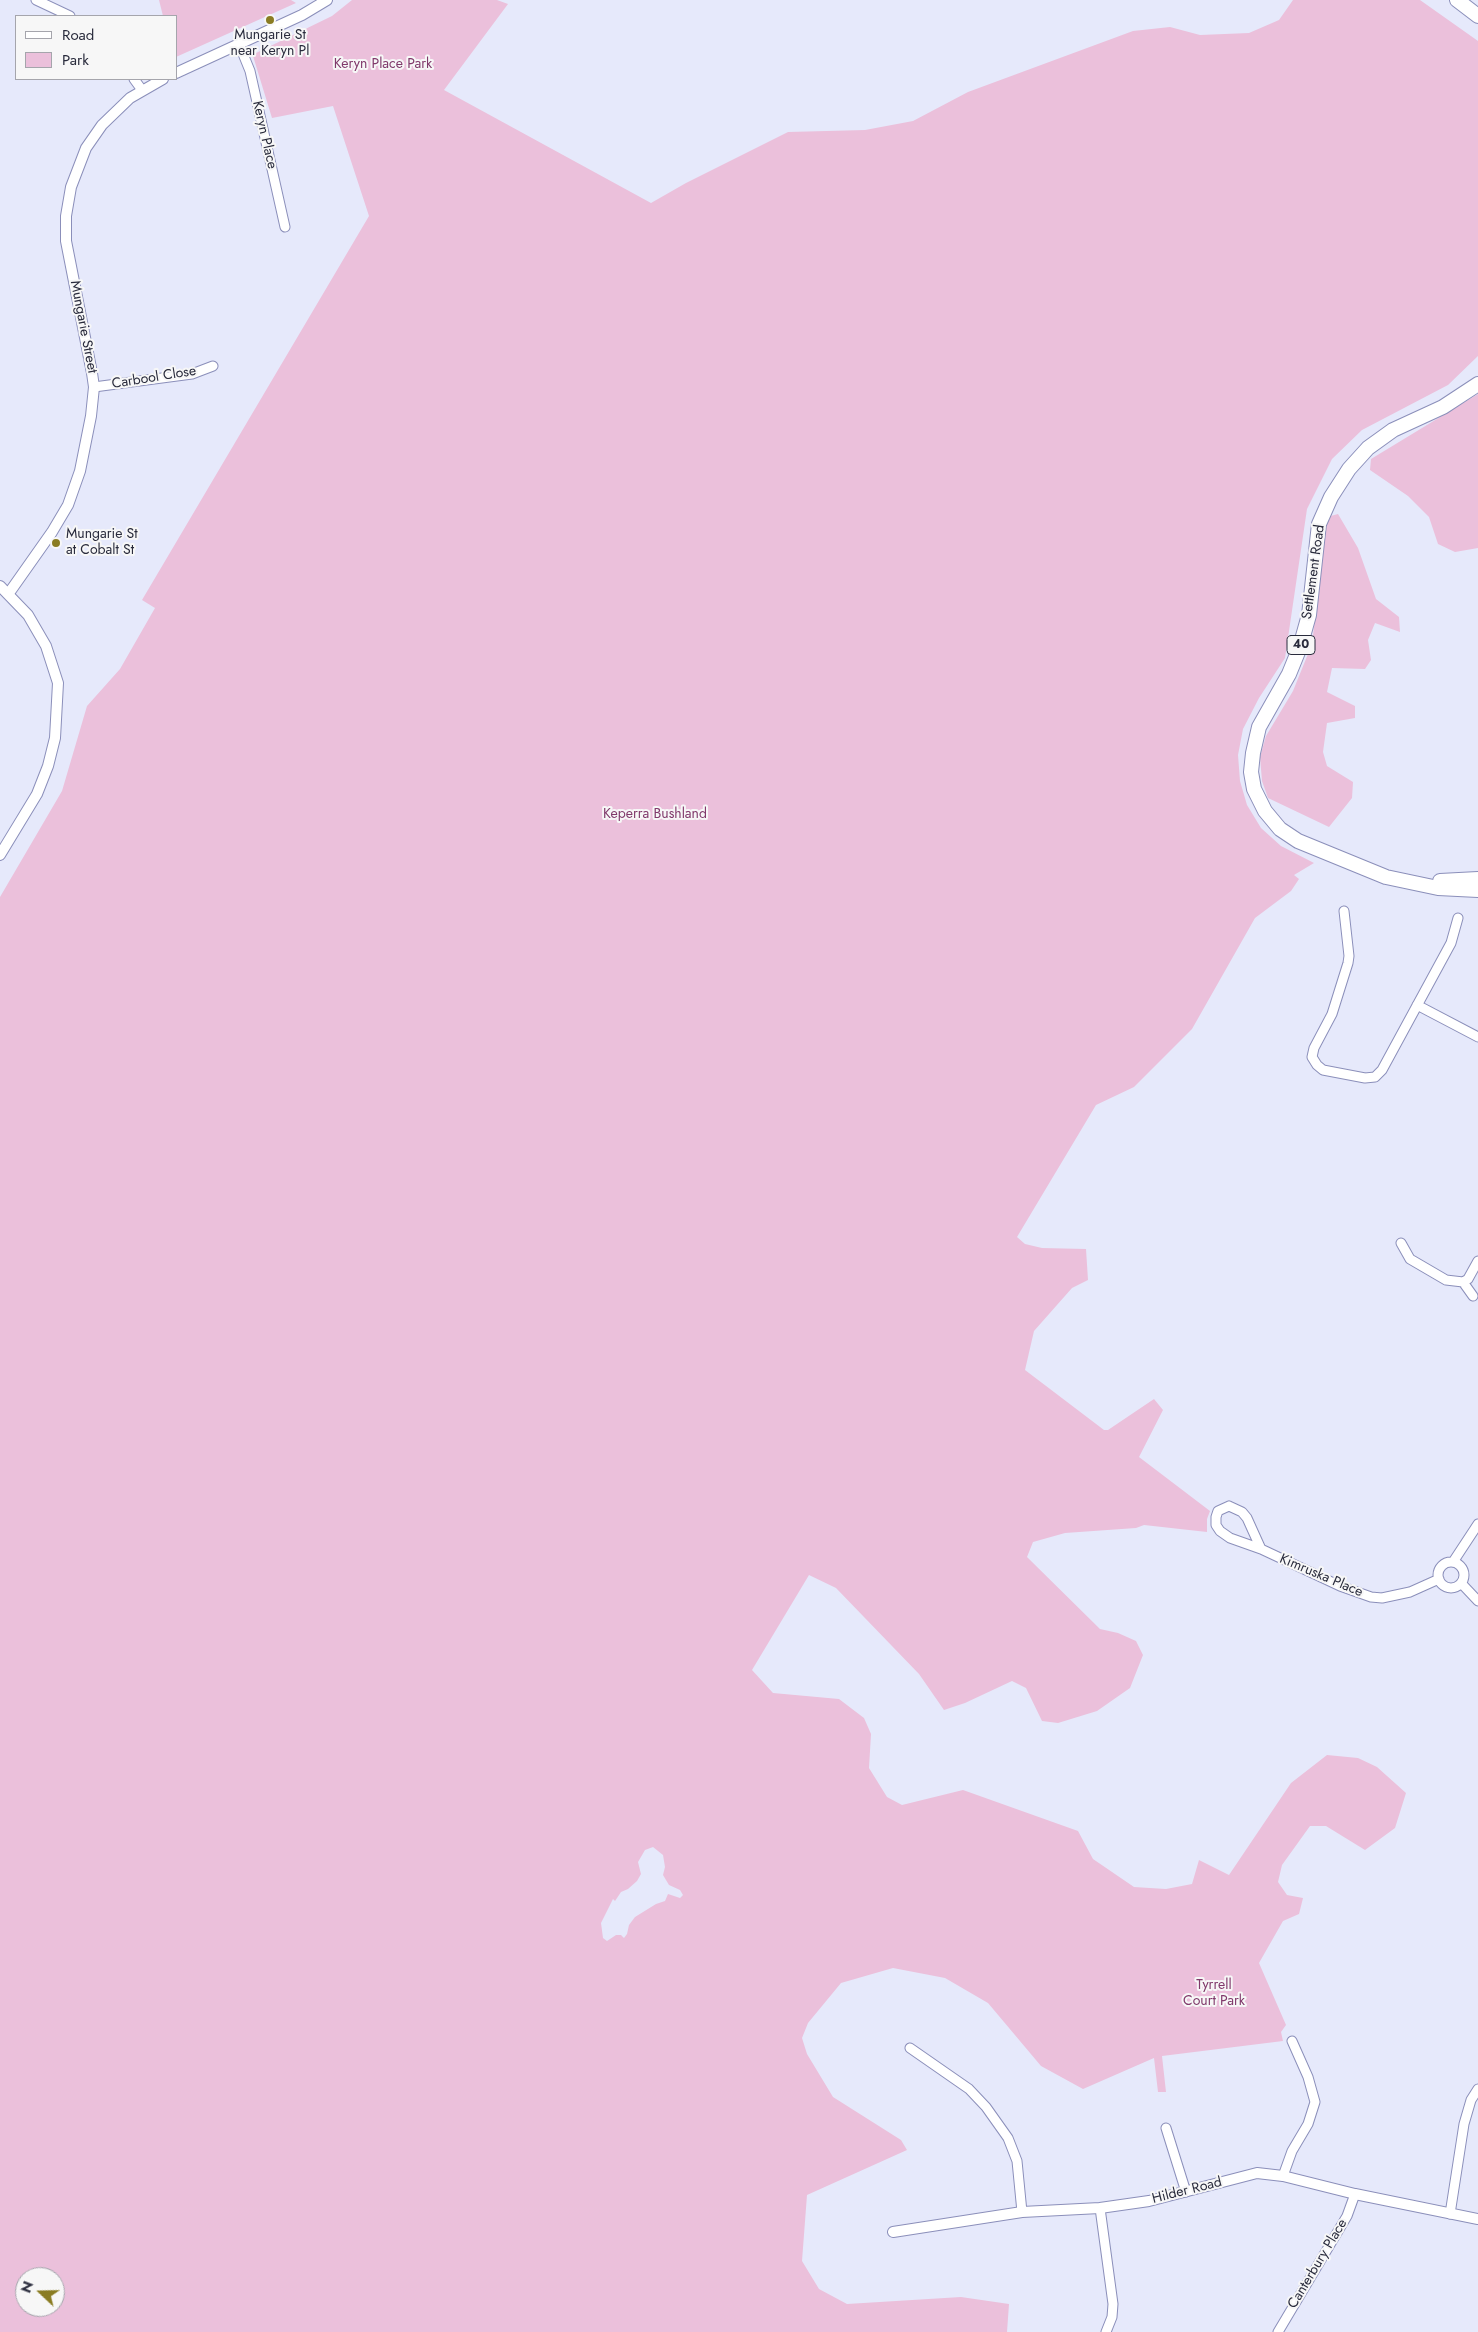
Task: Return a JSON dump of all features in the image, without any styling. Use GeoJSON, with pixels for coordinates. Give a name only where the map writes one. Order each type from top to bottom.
{"type":"FeatureCollection","features":[{"type":"Feature","properties":{"kind":"main road"},"geometry":{"type":"LineString","coordinates":[[1457,0],[1478,16]]}},
{"type":"Feature","properties":{"kind":"main road","name":"Settlement Road"},"geometry":{"type":"LineString","coordinates":[[1478,384],[1442,407],[1393,430],[1368,448],[1349,469],[1331,497],[1319,524],[1309,615],[1300,647],[1289,674],[1259,727],[1252,752],[1251,772],[1254,789],[1264,811],[1280,829],[1298,841],[1377,874],[1444,889],[1478,890]]}},
{"type":"Feature","properties":{"kind":"main road","name":"Settlement Road"},"geometry":{"type":"LineString","coordinates":[[1407,882],[1478,879]]}},
{"type":"Feature","properties":{"kind":"street"},"geometry":{"type":"LineString","coordinates":[[36,0],[68,15]]}},
{"type":"Feature","properties":{"kind":"street"},"geometry":{"type":"LineString","coordinates":[[178,72],[302,15],[327,0]]}},
{"type":"Feature","properties":{"kind":"street","name":"Keryn Place"},"geometry":{"type":"LineString","coordinates":[[239,44],[250,72],[285,227]]}},
{"type":"Feature","properties":{"kind":"street"},"geometry":{"type":"LineString","coordinates":[[135,80],[142,90]]}},
{"type":"Feature","properties":{"kind":"street","name":"Mungarie Street"},"geometry":{"type":"LineString","coordinates":[[9,593],[52,532],[70,499],[83,457],[94,386],[88,346],[66,240],[68,201],[80,161],[94,136],[110,116],[142,90],[161,80]]}},
{"type":"Feature","properties":{"kind":"street","name":"Carbool Close"},"geometry":{"type":"LineString","coordinates":[[94,386],[192,374],[213,366]]}},
{"type":"Feature","properties":{"kind":"street"},"geometry":{"type":"LineString","coordinates":[[0,586],[9,593],[28,615],[46,646],[58,683],[55,738],[48,766],[37,794],[0,856]]}},
{"type":"Feature","properties":{"kind":"street"},"geometry":{"type":"LineString","coordinates":[[1344,911],[1349,956],[1348,963],[1332,1014],[1312,1052],[1312,1058],[1323,1070],[1375,1077],[1382,1070],[1451,943],[1458,918]]}},
{"type":"Feature","properties":{"kind":"street"},"geometry":{"type":"LineString","coordinates":[[1417,1006],[1478,1037]]}},
{"type":"Feature","properties":{"kind":"street"},"geometry":{"type":"LineString","coordinates":[[1401,1243],[1410,1259],[1446,1280],[1462,1282],[1468,1278],[1478,1261]]}},
{"type":"Feature","properties":{"kind":"street"},"geometry":{"type":"LineString","coordinates":[[1462,1282],[1473,1296]]}},
{"type":"Feature","properties":{"kind":"street","name":"Kimruska Place"},"geometry":{"type":"LineString","coordinates":[[1261,1550],[1253,1528],[1242,1512],[1229,1506],[1218,1511],[1216,1525],[1220,1531],[1230,1538],[1340,1586],[1371,1597],[1382,1598],[1410,1592],[1439,1578]]}},
{"type":"Feature","properties":{"kind":"street"},"geometry":{"type":"LineString","coordinates":[[1453,1562],[1459,1564],[1464,1570],[1464,1577],[1461,1583],[1455,1587],[1449,1587],[1443,1584],[1439,1578],[1442,1566],[1453,1562],[1478,1524]]}},
{"type":"Feature","properties":{"kind":"street"},"geometry":{"type":"LineString","coordinates":[[1461,1583],[1478,1601]]}},
{"type":"Feature","properties":{"kind":"street"},"geometry":{"type":"LineString","coordinates":[[1283,2176],[1292,2151],[1308,2124],[1316,2102],[1308,2077],[1292,2041]]}},
{"type":"Feature","properties":{"kind":"street"},"geometry":{"type":"LineString","coordinates":[[910,2048],[969,2090],[986,2107],[1008,2138],[1017,2160],[1022,2212]]}},
{"type":"Feature","properties":{"kind":"street"},"geometry":{"type":"LineString","coordinates":[[1450,2214],[1467,2109],[1478,2088]]}},
{"type":"Feature","properties":{"kind":"street"},"geometry":{"type":"LineString","coordinates":[[1467,2109],[1478,2104]]}},
{"type":"Feature","properties":{"kind":"street"},"geometry":{"type":"LineString","coordinates":[[1166,2128],[1186,2192]]}},
{"type":"Feature","properties":{"kind":"street","name":"Hilder Road"},"geometry":{"type":"LineString","coordinates":[[893,2232],[1022,2212],[1100,2208],[1149,2201],[1257,2173],[1283,2176],[1355,2194],[1478,2219]]}},
{"type":"Feature","properties":{"kind":"street","name":"Canterbury Place"},"geometry":{"type":"LineString","coordinates":[[1278,2332],[1347,2216],[1355,2194]]}},
{"type":"Feature","properties":{"kind":"street"},"geometry":{"type":"LineString","coordinates":[[1100,2208],[1112,2304],[1112,2318],[1106,2332]]}},
{"type":"Feature","properties":{"kind":"green space"},"geometry":{"type":"Polygon","coordinates":[[[159,0],[291,0],[296,3],[178,56],[178,15],[163,15],[159,0]]]}},
{"type":"Feature","properties":{"kind":"green space","name":"Keperra Bushland"},"geometry":{"type":"Polygon","coordinates":[[[352,0],[497,0],[508,4],[444,90],[651,203],[686,183],[788,132],[865,130],[913,121],[968,92],[1133,31],[1170,27],[1200,35],[1249,33],[1279,20],[1293,0],[1420,0],[1478,41],[1478,356],[1448,385],[1362,430],[1332,459],[1307,509],[1285,658],[1259,698],[1243,729],[1238,755],[1240,781],[1247,805],[1261,828],[1281,846],[1314,863],[1294,875],[1299,879],[1291,891],[1255,918],[1192,1029],[1134,1087],[1096,1105],[1017,1237],[1025,1244],[1042,1248],[1086,1249],[1088,1280],[1072,1288],[1034,1331],[1025,1370],[1104,1430],[1108,1430],[1154,1399],[1163,1410],[1139,1457],[1210,1511],[1207,1519],[1207,1532],[1144,1525],[1136,1528],[1065,1533],[1033,1542],[1027,1557],[1100,1629],[1118,1633],[1136,1641],[1143,1655],[1130,1688],[1097,1711],[1058,1723],[1042,1721],[1026,1688],[1012,1681],[965,1703],[944,1710],[919,1674],[836,1588],[809,1575],[752,1670],[773,1693],[839,1699],[864,1718],[871,1734],[869,1768],[887,1797],[902,1805],[963,1790],[1078,1831],[1093,1859],[1134,1887],[1166,1889],[1192,1884],[1199,1860],[1229,1875],[1291,1783],[1327,1755],[1358,1758],[1377,1767],[1406,1793],[1395,1828],[1365,1850],[1326,1826],[1310,1826],[1282,1865],[1278,1882],[1287,1895],[1303,1898],[1299,1914],[1283,1921],[1259,1963],[1286,2025],[1281,2032],[1283,2041],[1162,2056],[1166,2092],[1158,2092],[1154,2058],[1083,2089],[1041,2066],[988,2003],[945,1978],[893,1968],[841,1983],[808,2023],[802,2038],[807,2054],[833,2097],[901,2140],[907,2150],[807,2195],[802,2261],[819,2289],[847,2304],[961,2297],[1009,2304],[1007,2332],[0,2332],[0,897],[62,791],[87,706],[120,669],[155,608],[142,600],[369,216],[333,106],[272,118],[253,56],[332,16],[352,0]],[[653,1847],[645,1850],[638,1862],[641,1874],[637,1881],[621,1892],[615,1901],[613,1899],[601,1923],[603,1938],[607,1941],[616,1935],[621,1935],[624,1938],[629,1925],[635,1917],[656,1904],[665,1901],[668,1894],[680,1898],[683,1895],[680,1890],[669,1885],[663,1875],[665,1867],[663,1855],[653,1847]]]}},
{"type":"Feature","properties":{"kind":"green space"},"geometry":{"type":"Polygon","coordinates":[[[1478,394],[1478,548],[1455,552],[1438,544],[1429,517],[1408,496],[1370,470],[1371,459],[1478,394]]]}},
{"type":"Feature","properties":{"kind":"green space"},"geometry":{"type":"Polygon","coordinates":[[[1338,514],[1358,548],[1376,599],[1399,617],[1400,632],[1375,623],[1368,640],[1371,660],[1365,669],[1332,668],[1327,692],[1355,706],[1355,718],[1327,723],[1323,752],[1327,766],[1353,782],[1352,798],[1329,827],[1268,798],[1262,781],[1260,757],[1266,736],[1293,691],[1312,644],[1327,517],[1338,514]]]}},
{"type":"Feature","properties":{"kind":"place","name":"Mungarie St near Keryn Pl"},"geometry":{"type":"Point","coordinates":[270,20]}},
{"type":"Feature","properties":{"kind":"place","name":"Mungarie St at Cobalt St"},"geometry":{"type":"Point","coordinates":[56,543]}},
{"type":"Feature","properties":{"kind":"park label","name":"Keryn Place Park"},"geometry":{"type":"Point","coordinates":[383,65]}},
{"type":"Feature","properties":{"kind":"park label","name":"Tyrrell Court Park"},"geometry":{"type":"Point","coordinates":[1214,1994]}}]}
